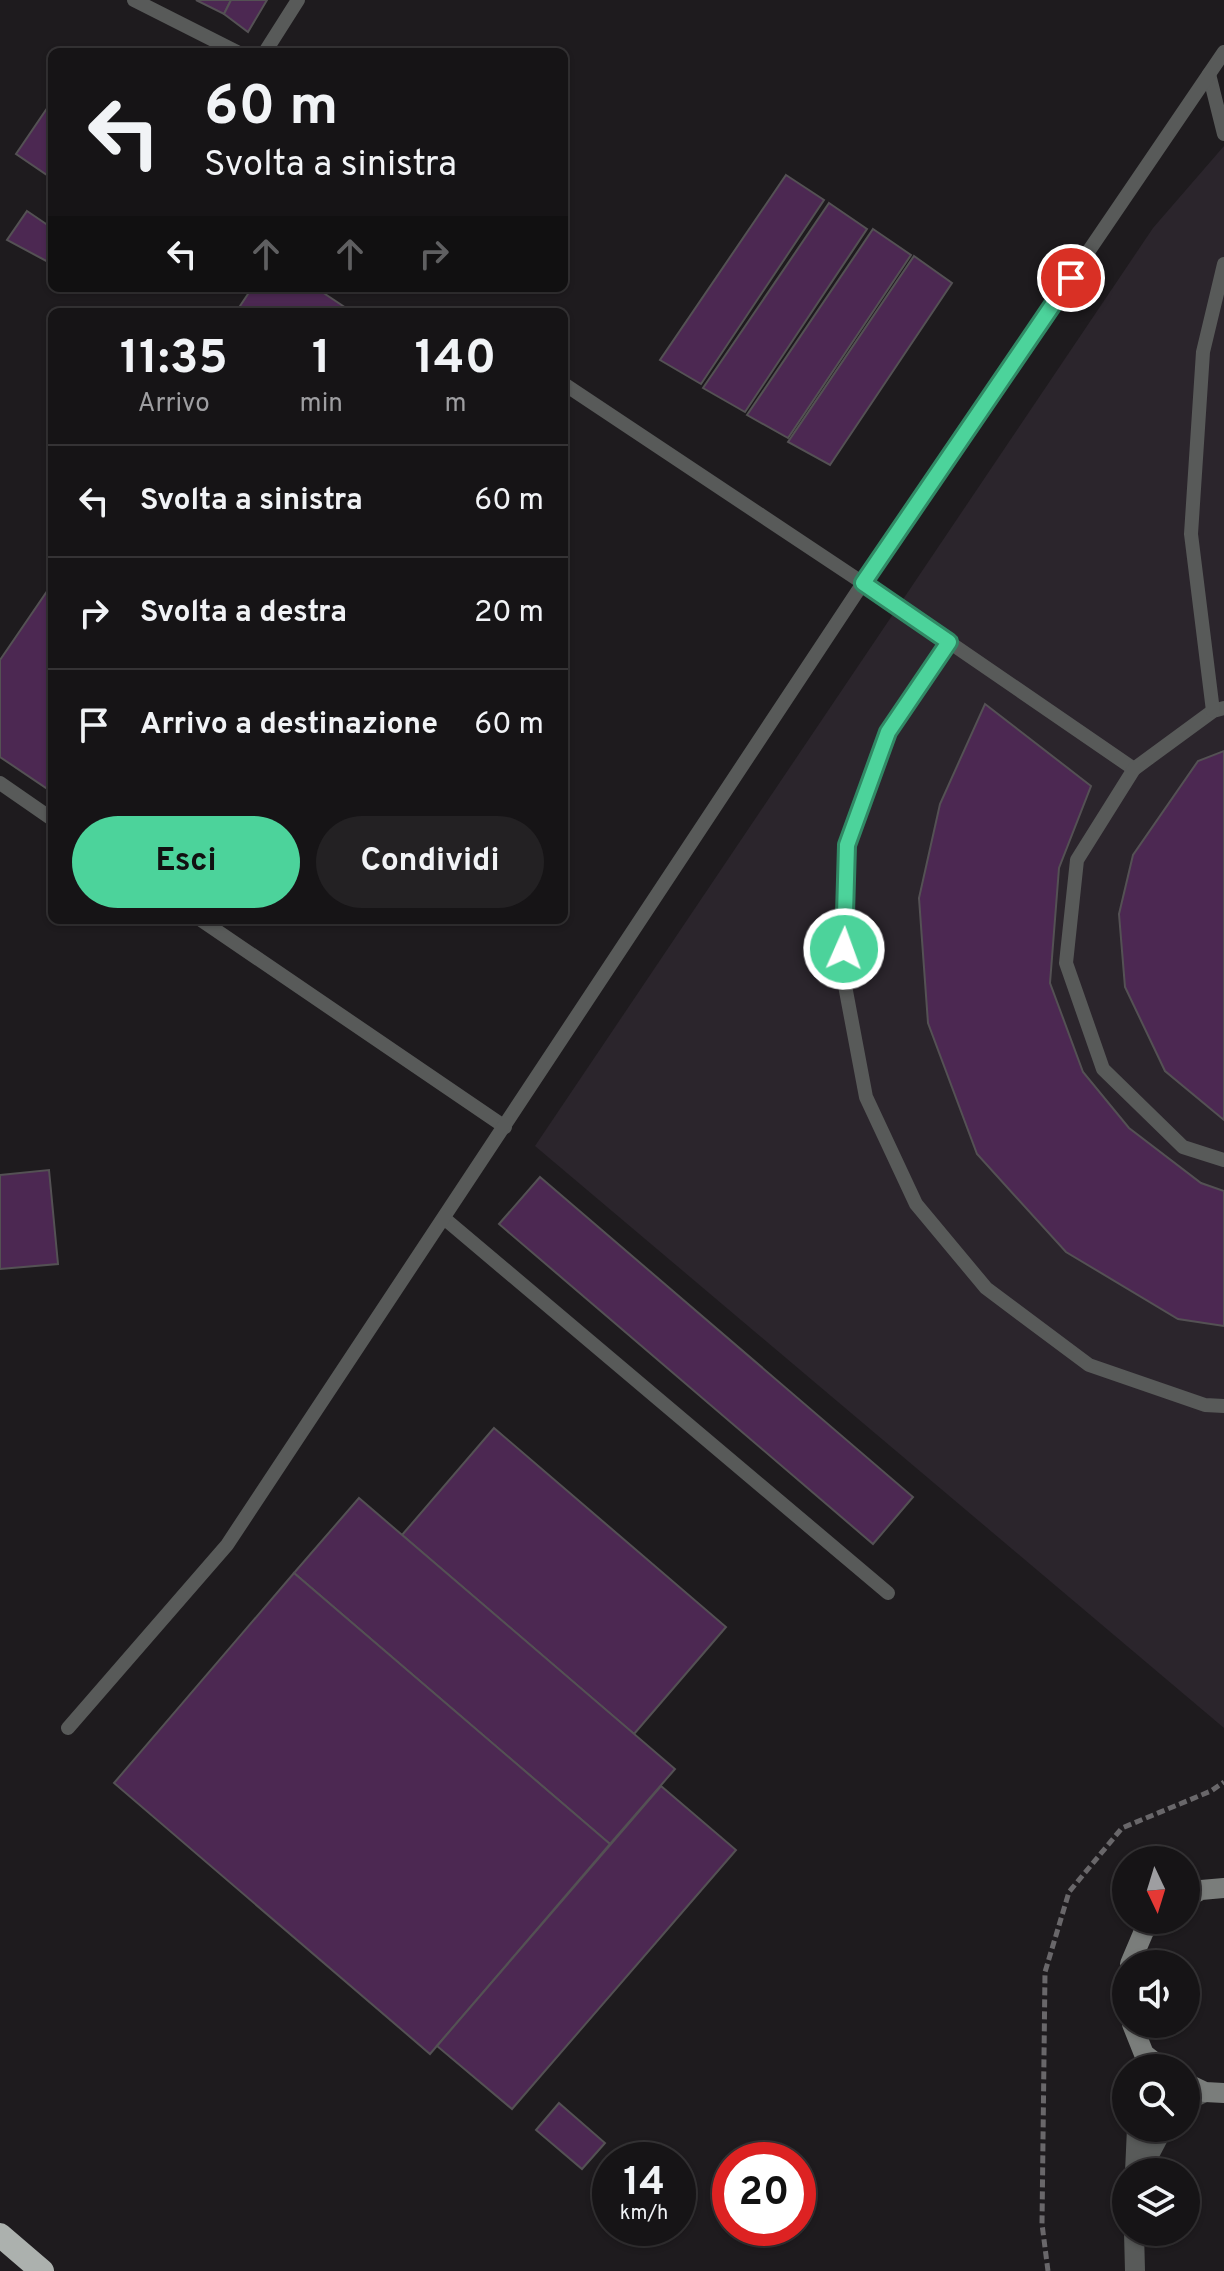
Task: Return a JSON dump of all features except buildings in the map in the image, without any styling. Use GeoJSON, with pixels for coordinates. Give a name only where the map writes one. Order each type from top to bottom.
{"type":"FeatureCollection","features":[{"type":"Feature","properties":{"kind":"highway"},"geometry":{"type":"LineString","coordinates":[[0,2235],[42,2271]]}},
{"type":"Feature","properties":{"kind":"main road"},"geometry":{"type":"LineString","coordinates":[[1200,1891],[1224,1888]]}},
{"type":"Feature","properties":{"kind":"street"},"geometry":{"type":"LineString","coordinates":[[1134,2246],[1135,2271]]}},
{"type":"Feature","properties":{"kind":"lane"},"geometry":{"type":"LineString","coordinates":[[134,0],[229,48]]}},
{"type":"Feature","properties":{"kind":"lane"},"geometry":{"type":"LineString","coordinates":[[268,48],[298,0]]}},
{"type":"Feature","properties":{"kind":"lane"},"geometry":{"type":"LineString","coordinates":[[68,1728],[227,1545],[863,583],[1224,52]]}},
{"type":"Feature","properties":{"kind":"lane"},"geometry":{"type":"LineString","coordinates":[[1209,74],[1224,134]]}},
{"type":"Feature","properties":{"kind":"lane"},"geometry":{"type":"LineString","coordinates":[[1224,264],[1203,352],[1191,534],[1218,710],[1134,769],[1077,860],[1066,963],[1103,1069],[1183,1147],[1224,1160]]}},
{"type":"Feature","properties":{"kind":"lane"},"geometry":{"type":"LineString","coordinates":[[568,387],[863,583],[1134,769]]}},
{"type":"Feature","properties":{"kind":"lane"},"geometry":{"type":"LineString","coordinates":[[949,642],[888,732],[847,845],[843,975],[866,1097],[916,1204],[986,1288],[1089,1365],[1205,1405],[1224,1406]]}},
{"type":"Feature","properties":{"kind":"lane"},"geometry":{"type":"LineString","coordinates":[[0,783],[48,816]]}},
{"type":"Feature","properties":{"kind":"lane"},"geometry":{"type":"LineString","coordinates":[[207,924],[505,1127]]}},
{"type":"Feature","properties":{"kind":"lane"},"geometry":{"type":"LineString","coordinates":[[445,1219],[888,1593]]}},
{"type":"Feature","properties":{"kind":"path"},"geometry":{"type":"LineString","coordinates":[[1048,2271],[1042,2224],[1045,1972],[1069,1892],[1122,1828],[1211,1791],[1224,1782]]}},
{"type":"Feature","properties":{"kind":"shaded area"},"geometry":{"type":"Polygon","coordinates":[[[1224,146],[1224,1728],[535,1146],[1153,228],[1224,146]]]}},
{"type":"Feature","properties":{"kind":"route"},"geometry":{"type":"LineString","coordinates":[[844,949],[847,845],[888,732],[949,642],[863,583],[1071,278]]}}]}
